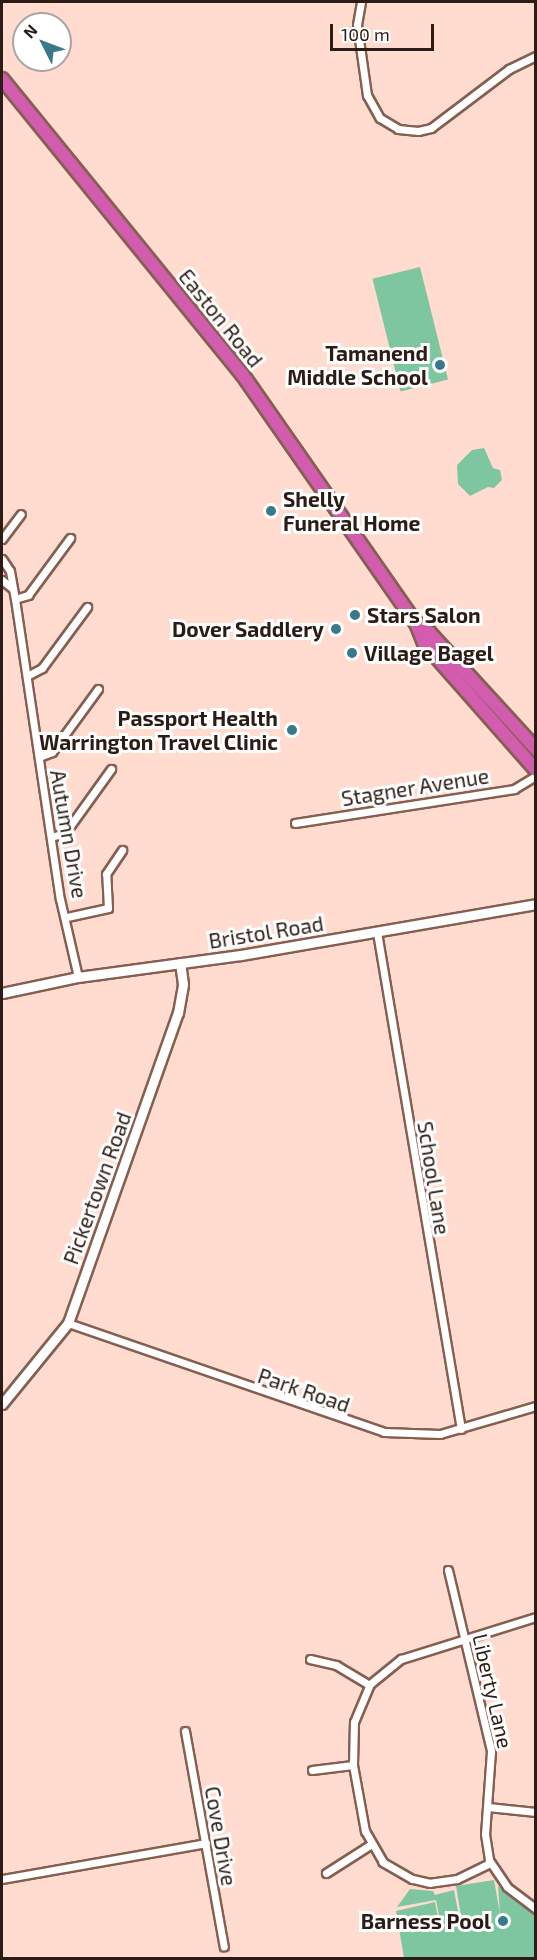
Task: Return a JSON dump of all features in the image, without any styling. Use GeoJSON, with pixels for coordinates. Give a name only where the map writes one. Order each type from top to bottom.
{"type":"FeatureCollection","features":[{"type":"Feature","properties":{"kind":"highway","name":"Easton Road"},"geometry":{"type":"LineString","coordinates":[[2,79],[242,375],[416,623],[424,643],[536,770]]}},
{"type":"Feature","properties":{"kind":"highway","name":"Easton Road"},"geometry":{"type":"LineString","coordinates":[[416,623],[429,632],[536,749]]}},
{"type":"Feature","properties":{"kind":"main road","name":"Bristol Road"},"geometry":{"type":"LineString","coordinates":[[2,993],[78,977],[378,932],[536,904]]}},
{"type":"Feature","properties":{"kind":"main road","name":"Pickertown Road"},"geometry":{"type":"LineString","coordinates":[[2,1404],[68,1323],[178,1013],[183,984],[180,963]]}},
{"type":"Feature","properties":{"kind":"street"},"geometry":{"type":"LineString","coordinates":[[361,2],[357,25],[367,95],[375,112],[398,129],[418,131],[431,128],[509,69],[536,56]]}},
{"type":"Feature","properties":{"kind":"street"},"geometry":{"type":"LineString","coordinates":[[2,539],[21,514]]}},
{"type":"Feature","properties":{"kind":"street"},"geometry":{"type":"LineString","coordinates":[[15,599],[28,595],[70,538]]}},
{"type":"Feature","properties":{"kind":"street","name":"Autumn Drive"},"geometry":{"type":"LineString","coordinates":[[2,559],[15,599],[51,837],[78,977]]}},
{"type":"Feature","properties":{"kind":"street"},"geometry":{"type":"LineString","coordinates":[[2,580],[13,589]]}},
{"type":"Feature","properties":{"kind":"street"},"geometry":{"type":"LineString","coordinates":[[27,676],[42,668],[87,607]]}},
{"type":"Feature","properties":{"kind":"street"},"geometry":{"type":"LineString","coordinates":[[39,757],[52,752],[98,689]]}},
{"type":"Feature","properties":{"kind":"street"},"geometry":{"type":"LineString","coordinates":[[51,837],[65,833],[111,770]]}},
{"type":"Feature","properties":{"kind":"street","name":"Stagner Avenue"},"geometry":{"type":"LineString","coordinates":[[295,823],[514,789],[536,776]]}},
{"type":"Feature","properties":{"kind":"street"},"geometry":{"type":"LineString","coordinates":[[67,916],[108,908],[106,874],[122,850]]}},
{"type":"Feature","properties":{"kind":"street","name":"School Lane"},"geometry":{"type":"LineString","coordinates":[[378,932],[461,1429]]}},
{"type":"Feature","properties":{"kind":"street","name":"Park Road"},"geometry":{"type":"LineString","coordinates":[[68,1323],[366,1428],[428,1435],[461,1429],[536,1406]]}},
{"type":"Feature","properties":{"kind":"street","name":"Liberty Lane"},"geometry":{"type":"LineString","coordinates":[[448,1570],[491,1751],[485,1844],[490,1863],[507,1887],[536,1909]]}},
{"type":"Feature","properties":{"kind":"street"},"geometry":{"type":"LineString","coordinates":[[490,1863],[448,1881],[420,1882],[390,1867],[370,1845],[353,1766],[354,1722],[369,1685],[401,1659],[536,1617]]}},
{"type":"Feature","properties":{"kind":"street"},"geometry":{"type":"LineString","coordinates":[[310,1659],[336,1665],[369,1685]]}},
{"type":"Feature","properties":{"kind":"street","name":"Cove Drive"},"geometry":{"type":"LineString","coordinates":[[185,1731],[224,1947]]}},
{"type":"Feature","properties":{"kind":"street"},"geometry":{"type":"LineString","coordinates":[[312,1770],[353,1766]]}},
{"type":"Feature","properties":{"kind":"street"},"geometry":{"type":"LineString","coordinates":[[489,1807],[536,1812]]}},
{"type":"Feature","properties":{"kind":"street"},"geometry":{"type":"LineString","coordinates":[[2,1879],[206,1843]]}},
{"type":"Feature","properties":{"kind":"street"},"geometry":{"type":"LineString","coordinates":[[326,1873],[370,1845]]}},
{"type":"Feature","properties":{"kind":"green space"},"geometry":{"type":"Polygon","coordinates":[[[420,267],[448,380],[401,391],[372,279],[420,267]]]}},
{"type":"Feature","properties":{"kind":"green space"},"geometry":{"type":"Polygon","coordinates":[[[484,448],[493,468],[500,470],[502,480],[494,488],[488,487],[470,496],[458,484],[457,465],[472,450],[484,448]]]}},
{"type":"Feature","properties":{"kind":"green space","name":"Barness Pool"},"geometry":{"type":"Polygon","coordinates":[[[494,1880],[500,1914],[498,1886],[535,1915],[535,1958],[404,1958],[396,1911],[435,1902],[440,1927],[501,1916],[462,1922],[456,1886],[494,1880]]]}},
{"type":"Feature","properties":{"kind":"green space"},"geometry":{"type":"Polygon","coordinates":[[[410,1889],[433,1891],[435,1895],[454,1890],[460,1922],[441,1925],[436,1900],[397,1907],[410,1889]]]}},
{"type":"Feature","properties":{"kind":"place","name":"Tamanend Middle School"},"geometry":{"type":"Point","coordinates":[440,365]}},
{"type":"Feature","properties":{"kind":"place","name":"Shelly Funeral Home"},"geometry":{"type":"Point","coordinates":[271,511]}},
{"type":"Feature","properties":{"kind":"place","name":"Stars Salon"},"geometry":{"type":"Point","coordinates":[355,615]}},
{"type":"Feature","properties":{"kind":"place","name":"Dover Saddlery"},"geometry":{"type":"Point","coordinates":[336,629]}},
{"type":"Feature","properties":{"kind":"place","name":"Village Bagel"},"geometry":{"type":"Point","coordinates":[352,653]}},
{"type":"Feature","properties":{"kind":"place","name":"Passport Health Warrington Travel Clinic"},"geometry":{"type":"Point","coordinates":[292,730]}},
{"type":"Feature","properties":{"kind":"place","name":"Barness Pool"},"geometry":{"type":"Point","coordinates":[503,1921]}}]}
